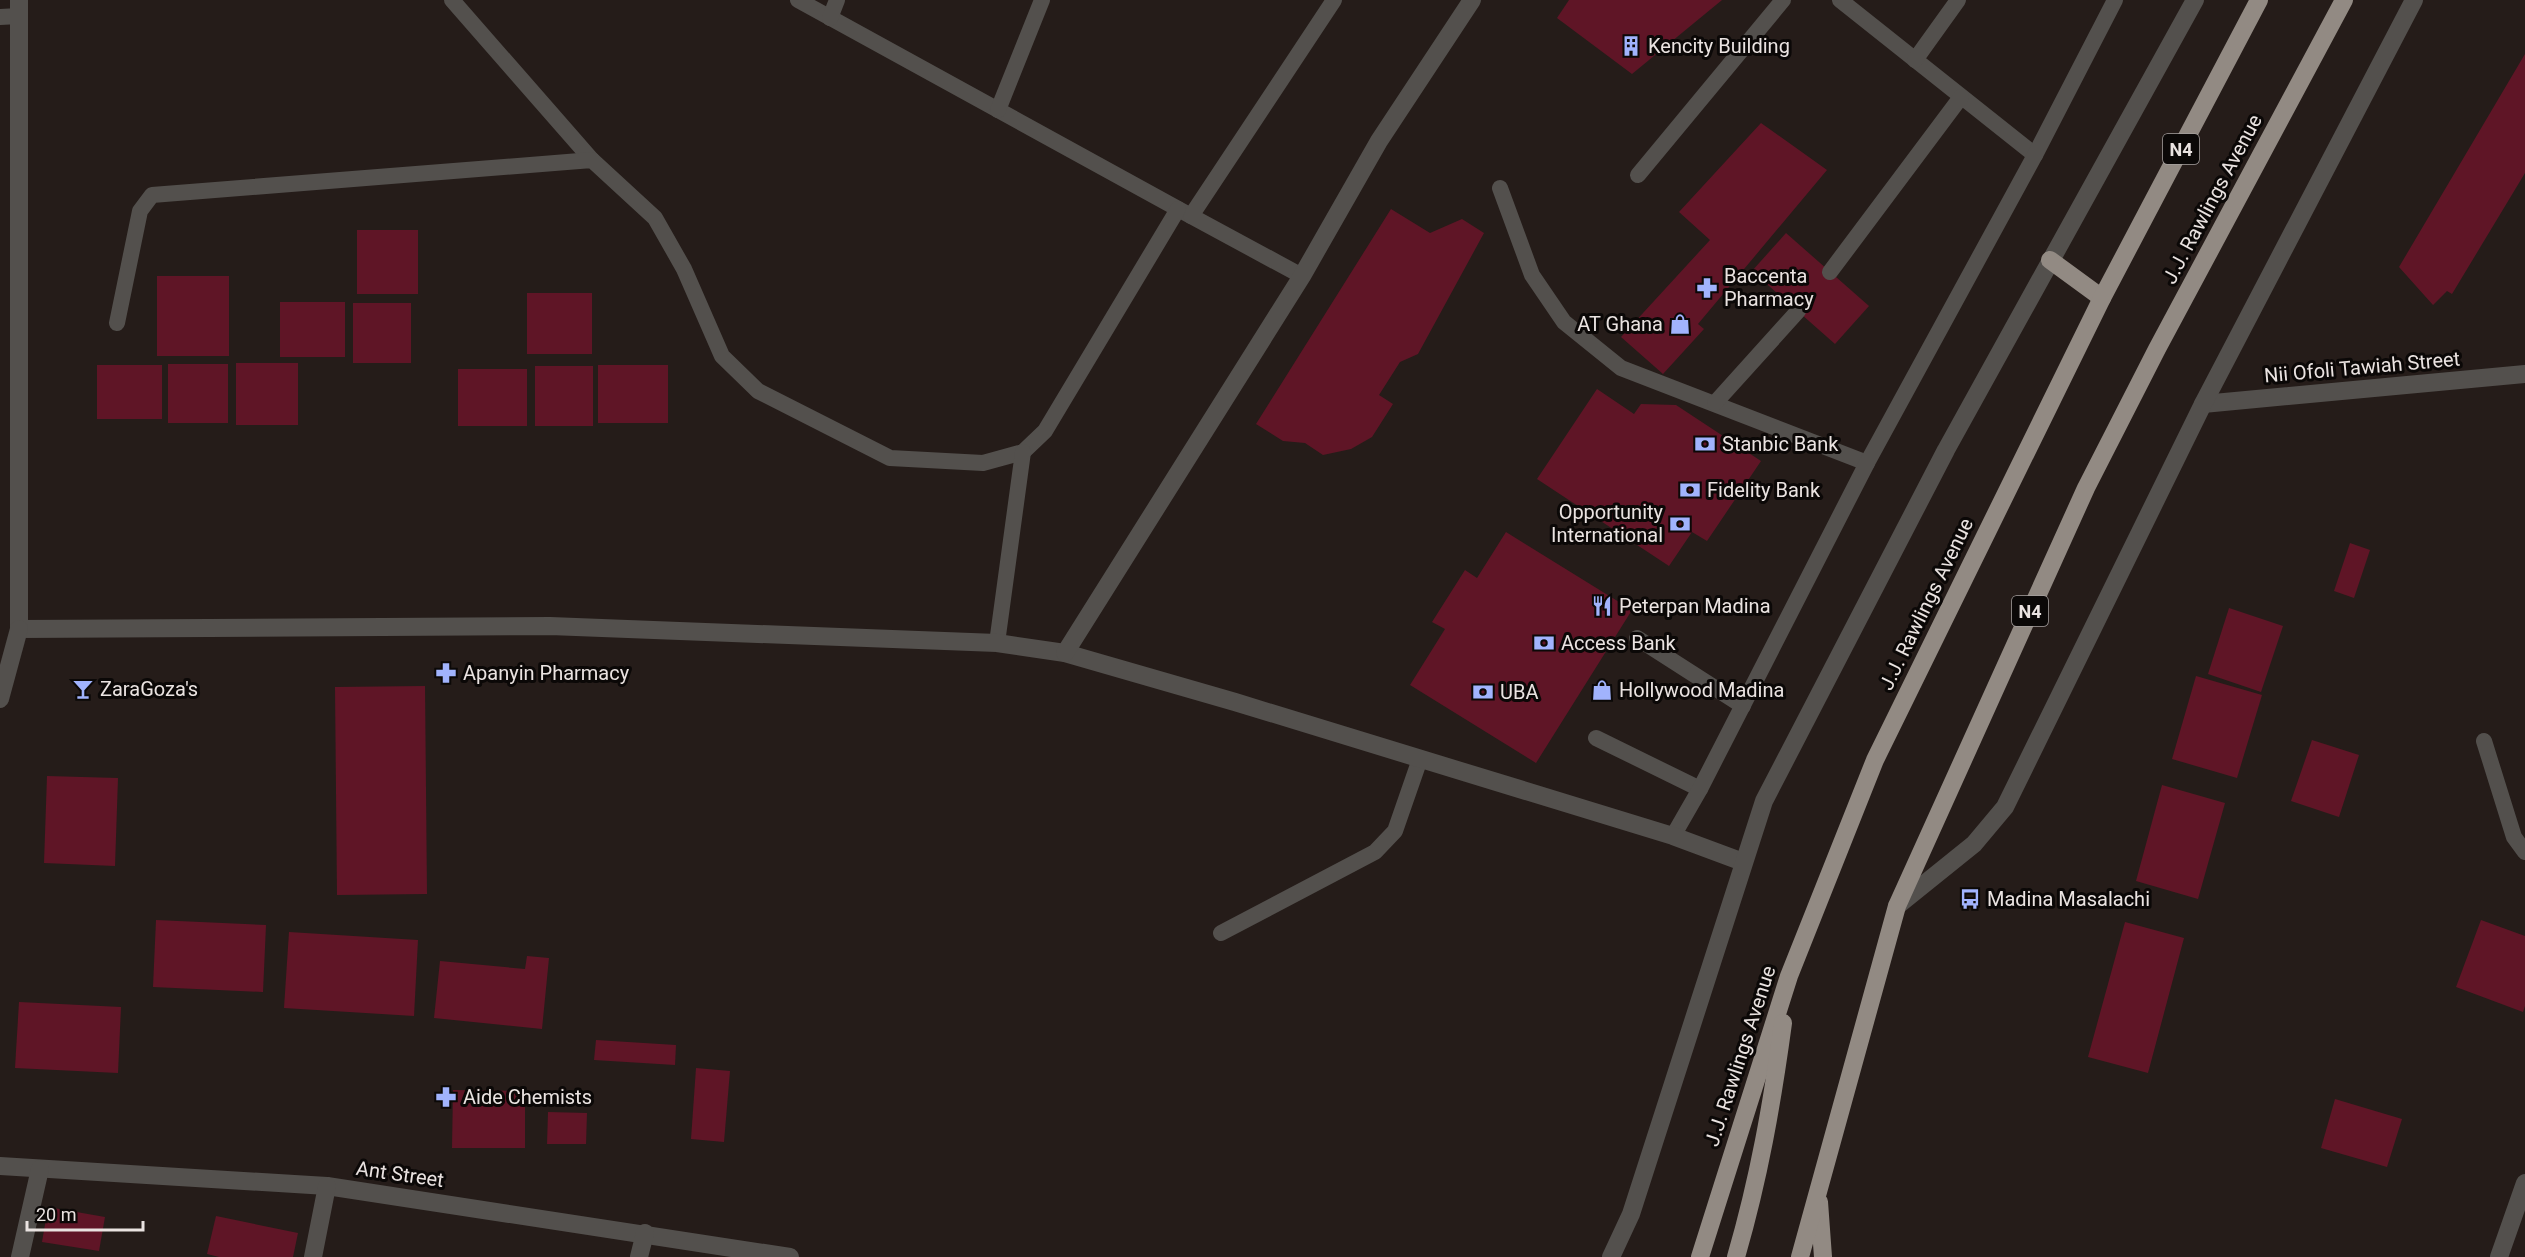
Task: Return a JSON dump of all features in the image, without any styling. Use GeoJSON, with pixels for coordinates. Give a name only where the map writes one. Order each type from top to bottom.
{"type":"FeatureCollection","features":[{"type":"Feature","properties":{"kind":"highway","name":"J.J. Rawlings Avenue"},"geometry":{"type":"LineString","coordinates":[[1700,1257],[1789,976],[1875,760],[2102,298],[2259,0]]}},
{"type":"Feature","properties":{"kind":"highway","name":"J.J. Rawlings Avenue"},"geometry":{"type":"LineString","coordinates":[[1800,1257],[1817,1188],[1897,906],[2091,478],[2157,349],[2344,0]]}},
{"type":"Feature","properties":{"kind":"highway"},"geometry":{"type":"LineString","coordinates":[[2050,260],[2102,298]]}},
{"type":"Feature","properties":{"kind":"highway"},"geometry":{"type":"LineString","coordinates":[[1736,1257],[1752,1201],[1772,1111],[1789,976]]}},
{"type":"Feature","properties":{"kind":"highway"},"geometry":{"type":"LineString","coordinates":[[1817,1188],[1823,1257]]}},
{"type":"Feature","properties":{"kind":"street"},"geometry":{"type":"LineString","coordinates":[[1065,653],[1302,276],[1379,141],[1472,0]]}},
{"type":"Feature","properties":{"kind":"street"},"geometry":{"type":"LineString","coordinates":[[1611,1257],[1631,1214],[1764,801],[1946,450],[2195,0]]}},
{"type":"Feature","properties":{"kind":"street"},"geometry":{"type":"LineString","coordinates":[[1897,906],[1974,844],[2005,807],[2203,404],[2414,0]]}},
{"type":"Feature","properties":{"kind":"street"},"geometry":{"type":"LineString","coordinates":[[0,699],[19,629],[19,8]]}},
{"type":"Feature","properties":{"kind":"street","name":"Nii Ofoli Tawiah Street"},"geometry":{"type":"LineString","coordinates":[[2203,404],[2525,374]]}},
{"type":"Feature","properties":{"kind":"street"},"geometry":{"type":"LineString","coordinates":[[19,629],[550,626],[997,643],[1065,653],[1673,836],[1743,862]]}},
{"type":"Feature","properties":{"kind":"street","name":"Ant Street"},"geometry":{"type":"LineString","coordinates":[[0,1166],[327,1186],[790,1257]]}},
{"type":"Feature","properties":{"kind":"street"},"geometry":{"type":"LineString","coordinates":[[20,1257],[40,1168]]}},
{"type":"Feature","properties":{"kind":"street"},"geometry":{"type":"LineString","coordinates":[[2499,1257],[2525,1183]]}},
{"type":"Feature","properties":{"kind":"street"},"geometry":{"type":"LineString","coordinates":[[314,1257],[327,1186]]}},
{"type":"Feature","properties":{"kind":"street"},"geometry":{"type":"LineString","coordinates":[[639,1257],[645,1233]]}},
{"type":"Feature","properties":{"kind":"lane"},"geometry":{"type":"LineString","coordinates":[[452,0],[592,160],[655,218],[684,269],[722,356],[758,391],[890,458],[983,463],[1023,452],[1045,431],[1185,213],[1334,0]]}},
{"type":"Feature","properties":{"kind":"lane"},"geometry":{"type":"LineString","coordinates":[[798,0],[1302,276]]}},
{"type":"Feature","properties":{"kind":"lane"},"geometry":{"type":"LineString","coordinates":[[830,18],[837,0]]}},
{"type":"Feature","properties":{"kind":"lane"},"geometry":{"type":"LineString","coordinates":[[998,110],[1042,0]]}},
{"type":"Feature","properties":{"kind":"lane"},"geometry":{"type":"LineString","coordinates":[[1638,175],[1784,0]]}},
{"type":"Feature","properties":{"kind":"lane"},"geometry":{"type":"LineString","coordinates":[[1840,0],[2036,155]]}},
{"type":"Feature","properties":{"kind":"lane"},"geometry":{"type":"LineString","coordinates":[[1915,60],[1958,0]]}},
{"type":"Feature","properties":{"kind":"lane"},"geometry":{"type":"LineString","coordinates":[[1673,836],[1700,789],[1867,463],[2036,155],[2115,0]]}},
{"type":"Feature","properties":{"kind":"lane"},"geometry":{"type":"LineString","coordinates":[[0,16],[19,8]]}},
{"type":"Feature","properties":{"kind":"lane"},"geometry":{"type":"LineString","coordinates":[[1830,272],[1962,97]]}},
{"type":"Feature","properties":{"kind":"lane"},"geometry":{"type":"LineString","coordinates":[[117,322],[140,211],[152,195],[592,160]]}},
{"type":"Feature","properties":{"kind":"lane"},"geometry":{"type":"LineString","coordinates":[[1500,188],[1532,275],[1564,322],[1621,368],[1867,463]]}},
{"type":"Feature","properties":{"kind":"lane"},"geometry":{"type":"LineString","coordinates":[[1715,403],[1798,311]]}},
{"type":"Feature","properties":{"kind":"lane"},"geometry":{"type":"LineString","coordinates":[[997,643],[1023,452]]}},
{"type":"Feature","properties":{"kind":"lane"},"geometry":{"type":"LineString","coordinates":[[1637,638],[1743,706]]}},
{"type":"Feature","properties":{"kind":"lane"},"geometry":{"type":"LineString","coordinates":[[1596,738],[1700,789]]}},
{"type":"Feature","properties":{"kind":"lane"},"geometry":{"type":"LineString","coordinates":[[2484,741],[2514,837],[2525,852]]}},
{"type":"Feature","properties":{"kind":"lane"},"geometry":{"type":"LineString","coordinates":[[1221,933],[1375,852],[1395,831],[1420,759]]}},
{"type":"Feature","properties":{"kind":"building","name":"Kencity Building"},"geometry":{"type":"Polygon","coordinates":[[[1569,0],[1722,0],[1632,74],[1557,18],[1569,0]]]}},
{"type":"Feature","properties":{"kind":"building"},"geometry":{"type":"Polygon","coordinates":[[[2525,54],[2525,173],[2452,294],[2447,291],[2433,305],[2399,267],[2525,54]]]}},
{"type":"Feature","properties":{"kind":"building"},"geometry":{"type":"Polygon","coordinates":[[[1761,123],[1827,170],[1698,324],[1704,329],[1663,374],[1621,337],[1710,240],[1679,212],[1761,123]]]}},
{"type":"Feature","properties":{"kind":"building"},"geometry":{"type":"Polygon","coordinates":[[[1391,209],[1430,233],[1462,219],[1484,233],[1418,354],[1400,362],[1379,395],[1393,404],[1372,437],[1351,449],[1323,455],[1305,443],[1283,441],[1256,424],[1391,209]]]}},
{"type":"Feature","properties":{"kind":"building"},"geometry":{"type":"Polygon","coordinates":[[[357,230],[418,230],[418,294],[357,294],[357,230]]]}},
{"type":"Feature","properties":{"kind":"building"},"geometry":{"type":"Polygon","coordinates":[[[1786,233],[1869,306],[1835,344],[1752,271],[1786,233]]]}},
{"type":"Feature","properties":{"kind":"building"},"geometry":{"type":"Polygon","coordinates":[[[157,276],[229,276],[229,356],[157,356],[157,276]]]}},
{"type":"Feature","properties":{"kind":"building"},"geometry":{"type":"Polygon","coordinates":[[[527,293],[592,293],[592,354],[527,354],[527,293]]]}},
{"type":"Feature","properties":{"kind":"building"},"geometry":{"type":"Polygon","coordinates":[[[280,302],[345,302],[345,357],[280,357],[280,302]]]}},
{"type":"Feature","properties":{"kind":"building"},"geometry":{"type":"Polygon","coordinates":[[[353,303],[411,303],[411,363],[353,363],[353,303]]]}},
{"type":"Feature","properties":{"kind":"building"},"geometry":{"type":"Polygon","coordinates":[[[236,363],[298,363],[298,425],[236,425],[236,363]]]}},
{"type":"Feature","properties":{"kind":"building"},"geometry":{"type":"Polygon","coordinates":[[[168,364],[228,364],[228,423],[168,423],[168,364]]]}},
{"type":"Feature","properties":{"kind":"building"},"geometry":{"type":"Polygon","coordinates":[[[97,365],[162,365],[162,419],[97,419],[97,365]]]}},
{"type":"Feature","properties":{"kind":"building"},"geometry":{"type":"Polygon","coordinates":[[[598,365],[668,365],[668,423],[598,423],[598,365]]]}},
{"type":"Feature","properties":{"kind":"building"},"geometry":{"type":"Polygon","coordinates":[[[535,366],[593,366],[593,426],[535,426],[535,366]]]}},
{"type":"Feature","properties":{"kind":"building"},"geometry":{"type":"Polygon","coordinates":[[[458,369],[527,369],[527,426],[458,426],[458,369]]]}},
{"type":"Feature","properties":{"kind":"building"},"geometry":{"type":"Polygon","coordinates":[[[1597,389],[1634,414],[1641,404],[1676,405],[1761,461],[1707,541],[1692,532],[1669,566],[1537,479],[1597,389]]]}},
{"type":"Feature","properties":{"kind":"building"},"geometry":{"type":"Polygon","coordinates":[[[1506,532],[1632,610],[1536,763],[1410,685],[1445,629],[1432,622],[1465,570],[1477,578],[1506,532]]]}},
{"type":"Feature","properties":{"kind":"building"},"geometry":{"type":"Polygon","coordinates":[[[2350,543],[2370,550],[2354,598],[2334,591],[2350,543]]]}},
{"type":"Feature","properties":{"kind":"building"},"geometry":{"type":"Polygon","coordinates":[[[2229,608],[2283,626],[2261,692],[2208,674],[2229,608]]]}},
{"type":"Feature","properties":{"kind":"building"},"geometry":{"type":"Polygon","coordinates":[[[2196,676],[2262,695],[2237,778],[2172,759],[2196,676]]]}},
{"type":"Feature","properties":{"kind":"building"},"geometry":{"type":"Polygon","coordinates":[[[425,686],[427,894],[337,895],[335,687],[425,686]]]}},
{"type":"Feature","properties":{"kind":"building"},"geometry":{"type":"Polygon","coordinates":[[[2312,740],[2359,755],[2339,817],[2291,801],[2312,740]]]}},
{"type":"Feature","properties":{"kind":"building"},"geometry":{"type":"Polygon","coordinates":[[[47,776],[118,778],[115,866],[44,863],[47,776]]]}},
{"type":"Feature","properties":{"kind":"building"},"geometry":{"type":"Polygon","coordinates":[[[2162,785],[2225,803],[2198,899],[2136,881],[2162,785]]]}},
{"type":"Feature","properties":{"kind":"building"},"geometry":{"type":"Polygon","coordinates":[[[156,920],[266,925],[263,992],[153,987],[156,920]]]}},
{"type":"Feature","properties":{"kind":"building"},"geometry":{"type":"Polygon","coordinates":[[[2481,920],[2525,936],[2525,1006],[2523,1012],[2456,987],[2481,920]]]}},
{"type":"Feature","properties":{"kind":"building"},"geometry":{"type":"Polygon","coordinates":[[[2125,922],[2184,938],[2148,1073],[2088,1057],[2125,922]]]}},
{"type":"Feature","properties":{"kind":"building"},"geometry":{"type":"Polygon","coordinates":[[[289,932],[418,940],[414,1016],[284,1008],[289,932]]]}},
{"type":"Feature","properties":{"kind":"building"},"geometry":{"type":"Polygon","coordinates":[[[527,956],[549,958],[542,1029],[434,1018],[440,961],[525,969],[527,956]]]}},
{"type":"Feature","properties":{"kind":"building"},"geometry":{"type":"Polygon","coordinates":[[[19,1002],[121,1007],[118,1073],[15,1068],[19,1002]]]}},
{"type":"Feature","properties":{"kind":"building"},"geometry":{"type":"Polygon","coordinates":[[[596,1040],[676,1045],[675,1065],[594,1060],[596,1040]]]}},
{"type":"Feature","properties":{"kind":"building"},"geometry":{"type":"Polygon","coordinates":[[[696,1068],[730,1071],[724,1142],[691,1139],[696,1068]]]}},
{"type":"Feature","properties":{"kind":"building"},"geometry":{"type":"Polygon","coordinates":[[[453,1090],[525,1091],[525,1148],[452,1148],[453,1090]]]}},
{"type":"Feature","properties":{"kind":"building"},"geometry":{"type":"Polygon","coordinates":[[[2335,1099],[2402,1119],[2387,1167],[2321,1148],[2335,1099]]]}},
{"type":"Feature","properties":{"kind":"building"},"geometry":{"type":"Polygon","coordinates":[[[548,1112],[587,1113],[586,1144],[547,1144],[548,1112]]]}},
{"type":"Feature","properties":{"kind":"building"},"geometry":{"type":"Polygon","coordinates":[[[48,1207],[105,1217],[99,1251],[42,1242],[48,1207]]]}},
{"type":"Feature","properties":{"kind":"building"},"geometry":{"type":"Polygon","coordinates":[[[216,1216],[298,1233],[293,1257],[219,1257],[207,1254],[216,1216]]]}},
{"type":"Feature","properties":{"kind":"place","name":"Kencity Building"},"geometry":{"type":"Point","coordinates":[1631,46]}},
{"type":"Feature","properties":{"kind":"place","name":"Baccenta Pharmacy"},"geometry":{"type":"Point","coordinates":[1707,288]}},
{"type":"Feature","properties":{"kind":"place","name":"AT Ghana"},"geometry":{"type":"Point","coordinates":[1680,324]}},
{"type":"Feature","properties":{"kind":"place","name":"Stanbic Bank"},"geometry":{"type":"Point","coordinates":[1705,444]}},
{"type":"Feature","properties":{"kind":"place","name":"Fidelity Bank"},"geometry":{"type":"Point","coordinates":[1690,490]}},
{"type":"Feature","properties":{"kind":"place","name":"Opportunity International"},"geometry":{"type":"Point","coordinates":[1680,524]}},
{"type":"Feature","properties":{"kind":"place","name":"Peterpan Madina"},"geometry":{"type":"Point","coordinates":[1602,606]}},
{"type":"Feature","properties":{"kind":"place","name":"Access Bank"},"geometry":{"type":"Point","coordinates":[1544,643]}},
{"type":"Feature","properties":{"kind":"place","name":"Apanyin Pharmacy"},"geometry":{"type":"Point","coordinates":[446,673]}},
{"type":"Feature","properties":{"kind":"place","name":"ZaraGoza's"},"geometry":{"type":"Point","coordinates":[83,689]}},
{"type":"Feature","properties":{"kind":"place","name":"Hollywood Madina"},"geometry":{"type":"Point","coordinates":[1602,690]}},
{"type":"Feature","properties":{"kind":"place","name":"UBA"},"geometry":{"type":"Point","coordinates":[1483,692]}},
{"type":"Feature","properties":{"kind":"place","name":"Madina Masalachi"},"geometry":{"type":"Point","coordinates":[1970,899]}},
{"type":"Feature","properties":{"kind":"place","name":"Aide Chemists"},"geometry":{"type":"Point","coordinates":[446,1097]}}]}
